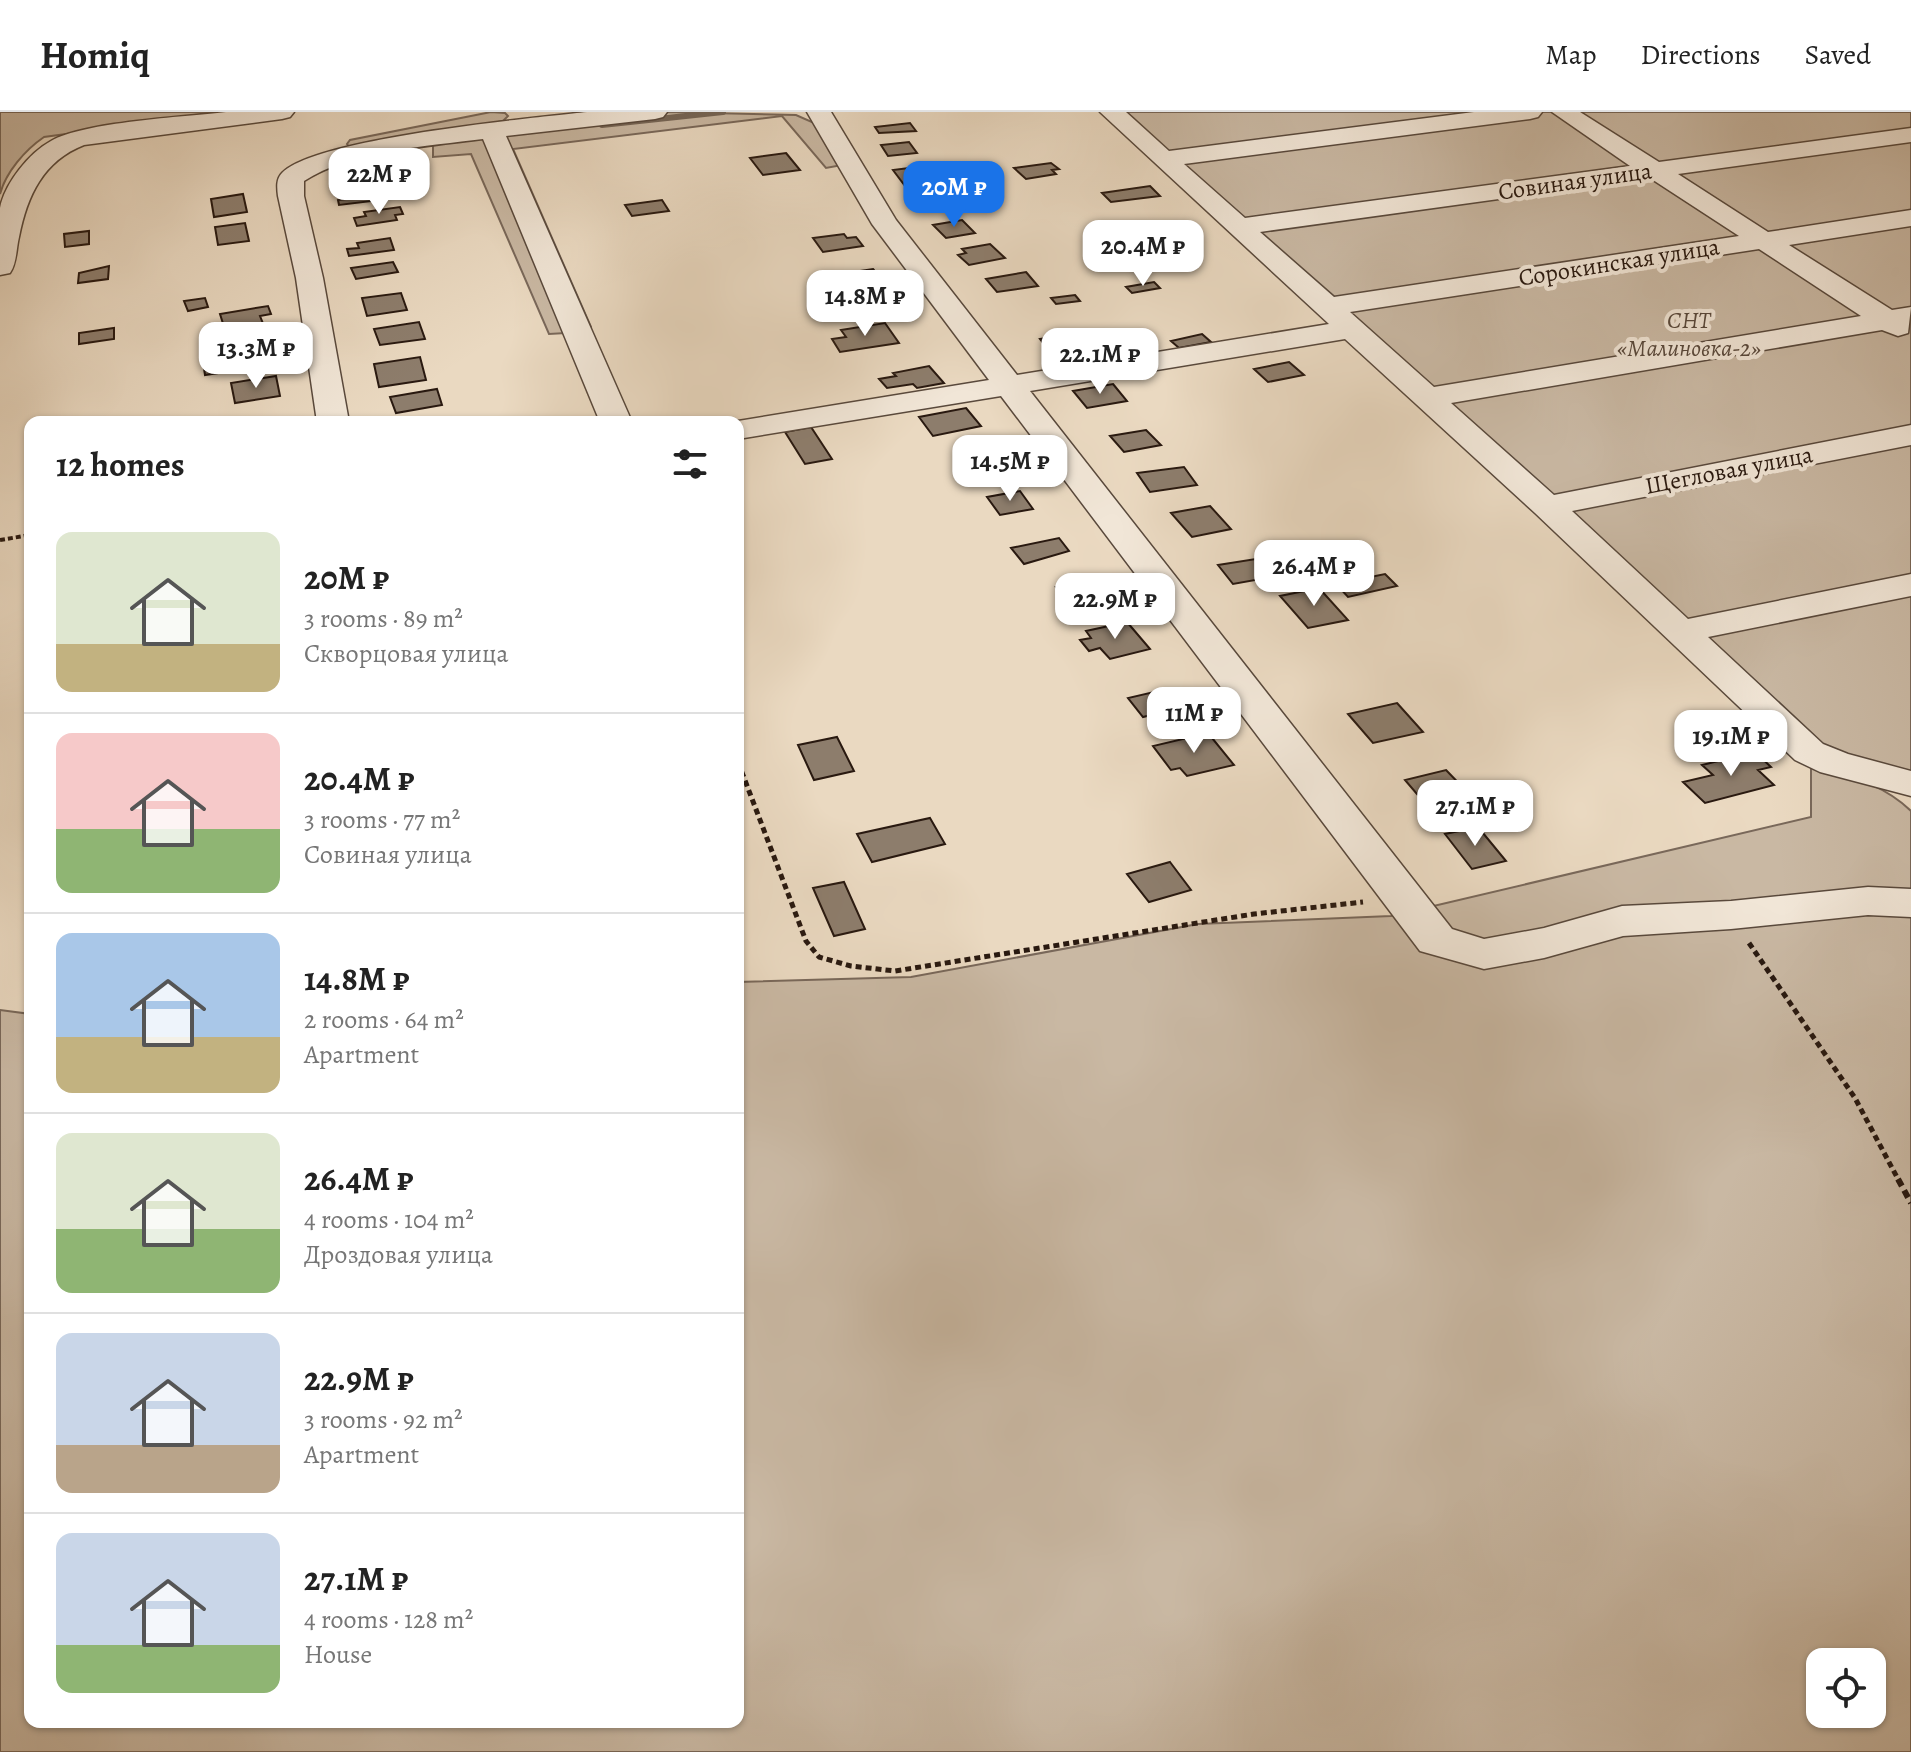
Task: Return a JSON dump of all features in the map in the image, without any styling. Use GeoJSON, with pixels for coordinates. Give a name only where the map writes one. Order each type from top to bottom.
{"type":"FeatureCollection","features":[{"type":"Feature","properties":{"kind":"street"},"geometry":{"type":"LineString","coordinates":[[0,267],[2,237],[12,204],[45,156],[66,141],[282,112]]}},
{"type":"Feature","properties":{"kind":"street"},"geometry":{"type":"LineString","coordinates":[[332,416],[301,231],[290,188],[292,177],[302,168],[323,160],[491,130],[655,112]]}},
{"type":"Feature","properties":{"kind":"street"},"geometry":{"type":"LineString","coordinates":[[819,112],[885,224],[1436,940],[1484,954],[1544,943],[1622,921],[1731,915],[1868,901],[1911,903]]}},
{"type":"Feature","properties":{"kind":"street"},"geometry":{"type":"LineString","coordinates":[[1112,112],[1429,397],[1809,752],[1834,763],[1907,785]]}},
{"type":"Feature","properties":{"kind":"street"},"geometry":{"type":"LineString","coordinates":[[1163,159],[1530,112]]}},
{"type":"Feature","properties":{"kind":"street"},"geometry":{"type":"LineString","coordinates":[[1564,112],[1762,240],[1903,324]]}},
{"type":"Feature","properties":{"kind":"street"},"geometry":{"type":"LineString","coordinates":[[491,130],[613,416]]}},
{"type":"Feature","properties":{"kind":"street","name":"Совиная улица"},"geometry":{"type":"LineString","coordinates":[[1238,227],[1911,135]]}},
{"type":"Feature","properties":{"kind":"street","name":"Сорокинская улица"},"geometry":{"type":"LineString","coordinates":[[1327,307],[1911,218]]}},
{"type":"Feature","properties":{"kind":"street"},"geometry":{"type":"LineString","coordinates":[[1429,397],[1903,324]]}},
{"type":"Feature","properties":{"kind":"street"},"geometry":{"type":"LineString","coordinates":[[744,429],[1352,329]]}},
{"type":"Feature","properties":{"kind":"street","name":"Щегловая улица"},"geometry":{"type":"LineString","coordinates":[[1547,506],[1911,435]]}},
{"type":"Feature","properties":{"kind":"street"},"geometry":{"type":"LineString","coordinates":[[1682,631],[1911,585]]}},
{"type":"Feature","properties":{"kind":"path"},"geometry":{"type":"LineString","coordinates":[[0,540],[24,536]]}},
{"type":"Feature","properties":{"kind":"path"},"geometry":{"type":"LineString","coordinates":[[744,778],[806,941],[819,957],[851,966],[895,971],[1254,914],[1399,895]]}},
{"type":"Feature","properties":{"kind":"path"},"geometry":{"type":"LineString","coordinates":[[1731,915],[1855,1098],[1911,1203]]}},
{"type":"Feature","properties":{"kind":"green space"},"geometry":{"type":"Polygon","coordinates":[[[0,112],[229,112],[44,137],[17,162],[0,194],[0,112]]]}},
{"type":"Feature","properties":{"kind":"green space"},"geometry":{"type":"Polygon","coordinates":[[[491,112],[508,116],[503,121],[350,148],[347,144],[350,140],[491,112]]]}},
{"type":"Feature","properties":{"kind":"green space"},"geometry":{"type":"Polygon","coordinates":[[[666,112],[796,115],[821,126],[842,165],[826,168],[782,116],[513,149],[591,327],[584,332],[549,334],[471,154],[433,157],[433,142],[666,112]]]}},
{"type":"Feature","properties":{"kind":"green space","name":"СНТ «Малиновка-2»"},"geometry":{"type":"Polygon","coordinates":[[[1112,112],[1911,112],[1911,784],[1834,763],[1112,112]]]}},
{"type":"Feature","properties":{"kind":"green space"},"geometry":{"type":"Polygon","coordinates":[[[1811,765],[1876,787],[1911,811],[1911,1752],[0,1752],[0,1010],[24,1013],[24,1728],[744,1728],[744,982],[911,977],[1198,924],[1391,916],[1811,817],[1811,765]]]}},
{"type":"Feature","properties":{"kind":"building"},"geometry":{"type":"Polygon","coordinates":[[[910,123],[916,131],[879,133],[875,127],[910,123]]]}},
{"type":"Feature","properties":{"kind":"building"},"geometry":{"type":"Polygon","coordinates":[[[909,142],[917,153],[888,156],[881,145],[909,142]]]}},
{"type":"Feature","properties":{"kind":"building"},"geometry":{"type":"Polygon","coordinates":[[[786,153],[800,170],[763,175],[750,158],[786,153]]]}},
{"type":"Feature","properties":{"kind":"building"},"geometry":{"type":"Polygon","coordinates":[[[1051,163],[1059,169],[1052,170],[1056,174],[1026,179],[1014,168],[1051,163]]]}},
{"type":"Feature","properties":{"kind":"building"},"geometry":{"type":"Polygon","coordinates":[[[925,166],[939,182],[905,186],[893,170],[925,166]]]}},
{"type":"Feature","properties":{"kind":"building"},"geometry":{"type":"Polygon","coordinates":[[[347,175],[353,193],[337,195],[332,177],[347,175]]]}},
{"type":"Feature","properties":{"kind":"building"},"geometry":{"type":"Polygon","coordinates":[[[1150,186],[1160,196],[1111,202],[1102,193],[1150,186]]]}},
{"type":"Feature","properties":{"kind":"building"},"geometry":{"type":"Polygon","coordinates":[[[403,192],[405,197],[339,205],[338,200],[403,192]]]}},
{"type":"Feature","properties":{"kind":"building"},"geometry":{"type":"Polygon","coordinates":[[[955,193],[965,204],[921,210],[914,202],[955,193]]]}},
{"type":"Feature","properties":{"kind":"building"},"geometry":{"type":"Polygon","coordinates":[[[243,194],[247,212],[214,217],[211,199],[243,194]]]}},
{"type":"Feature","properties":{"kind":"building"},"geometry":{"type":"Polygon","coordinates":[[[662,200],[669,211],[632,216],[625,205],[662,200]]]}},
{"type":"Feature","properties":{"kind":"building"},"geometry":{"type":"Polygon","coordinates":[[[400,207],[403,214],[395,215],[397,220],[357,226],[354,218],[366,216],[364,212],[400,207]]]}},
{"type":"Feature","properties":{"kind":"building"},"geometry":{"type":"Polygon","coordinates":[[[962,220],[975,233],[946,238],[933,225],[962,220]]]}},
{"type":"Feature","properties":{"kind":"building"},"geometry":{"type":"Polygon","coordinates":[[[245,223],[249,241],[218,245],[215,227],[245,223]]]}},
{"type":"Feature","properties":{"kind":"building"},"geometry":{"type":"Polygon","coordinates":[[[89,231],[89,244],[65,247],[64,234],[89,231]]]}},
{"type":"Feature","properties":{"kind":"building"},"geometry":{"type":"Polygon","coordinates":[[[844,234],[847,238],[856,237],[863,246],[823,252],[813,238],[844,234]]]}},
{"type":"Feature","properties":{"kind":"building"},"geometry":{"type":"Polygon","coordinates":[[[390,238],[394,250],[349,256],[347,249],[359,248],[357,243],[390,238]]]}},
{"type":"Feature","properties":{"kind":"building"},"geometry":{"type":"Polygon","coordinates":[[[990,244],[1005,258],[969,265],[958,255],[966,253],[962,249],[990,244]]]}},
{"type":"Feature","properties":{"kind":"building"},"geometry":{"type":"Polygon","coordinates":[[[393,262],[398,272],[356,279],[351,268],[393,262]]]}},
{"type":"Feature","properties":{"kind":"building"},"geometry":{"type":"Polygon","coordinates":[[[109,266],[108,279],[78,283],[79,273],[109,266]]]}},
{"type":"Feature","properties":{"kind":"building"},"geometry":{"type":"Polygon","coordinates":[[[873,269],[883,281],[850,287],[840,274],[873,269]]]}},
{"type":"Feature","properties":{"kind":"building"},"geometry":{"type":"Polygon","coordinates":[[[1026,272],[1038,286],[997,292],[986,279],[1026,272]]]}},
{"type":"Feature","properties":{"kind":"building"},"geometry":{"type":"Polygon","coordinates":[[[1154,282],[1160,288],[1132,293],[1126,287],[1154,282]]]}},
{"type":"Feature","properties":{"kind":"building"},"geometry":{"type":"Polygon","coordinates":[[[401,293],[407,310],[367,316],[362,298],[401,293]]]}},
{"type":"Feature","properties":{"kind":"building"},"geometry":{"type":"Polygon","coordinates":[[[893,295],[903,307],[859,314],[849,302],[893,295]]]}},
{"type":"Feature","properties":{"kind":"building"},"geometry":{"type":"Polygon","coordinates":[[[1075,295],[1080,301],[1056,304],[1051,298],[1075,295]]]}},
{"type":"Feature","properties":{"kind":"building"},"geometry":{"type":"Polygon","coordinates":[[[205,298],[208,307],[188,311],[184,301],[205,298]]]}},
{"type":"Feature","properties":{"kind":"building"},"geometry":{"type":"Polygon","coordinates":[[[268,306],[271,314],[260,316],[264,326],[226,333],[220,314],[268,306]]]}},
{"type":"Feature","properties":{"kind":"building"},"geometry":{"type":"Polygon","coordinates":[[[419,322],[425,339],[380,345],[374,329],[419,322]]]}},
{"type":"Feature","properties":{"kind":"building"},"geometry":{"type":"Polygon","coordinates":[[[885,323],[899,343],[840,352],[832,339],[846,337],[841,330],[885,323]]]}},
{"type":"Feature","properties":{"kind":"building"},"geometry":{"type":"Polygon","coordinates":[[[114,328],[114,339],[79,344],[79,333],[114,328]]]}},
{"type":"Feature","properties":{"kind":"building"},"geometry":{"type":"Polygon","coordinates":[[[1077,333],[1092,350],[1054,357],[1040,339],[1077,333]]]}},
{"type":"Feature","properties":{"kind":"building"},"geometry":{"type":"Polygon","coordinates":[[[1202,334],[1211,342],[1179,348],[1171,341],[1202,334]]]}},
{"type":"Feature","properties":{"kind":"building"},"geometry":{"type":"Polygon","coordinates":[[[247,345],[251,368],[205,375],[202,355],[247,345]]]}},
{"type":"Feature","properties":{"kind":"building"},"geometry":{"type":"Polygon","coordinates":[[[420,357],[426,380],[379,387],[374,364],[420,357]]]}},
{"type":"Feature","properties":{"kind":"building"},"geometry":{"type":"Polygon","coordinates":[[[1289,362],[1304,375],[1268,382],[1254,369],[1289,362]]]}},
{"type":"Feature","properties":{"kind":"building"},"geometry":{"type":"Polygon","coordinates":[[[929,366],[944,383],[917,388],[913,384],[887,388],[879,379],[896,376],[893,373],[929,366]]]}},
{"type":"Feature","properties":{"kind":"building"},"geometry":{"type":"Polygon","coordinates":[[[276,376],[280,396],[235,403],[231,383],[276,376]]]}},
{"type":"Feature","properties":{"kind":"building"},"geometry":{"type":"Polygon","coordinates":[[[1113,384],[1127,401],[1087,408],[1073,391],[1113,384]]]}},
{"type":"Feature","properties":{"kind":"building"},"geometry":{"type":"Polygon","coordinates":[[[437,389],[442,405],[396,413],[390,397],[437,389]]]}},
{"type":"Feature","properties":{"kind":"building"},"geometry":{"type":"Polygon","coordinates":[[[966,408],[981,426],[933,436],[919,417],[966,408]]]}},
{"type":"Feature","properties":{"kind":"building"},"geometry":{"type":"Polygon","coordinates":[[[811,427],[832,459],[805,464],[785,432],[811,427]]]}},
{"type":"Feature","properties":{"kind":"building"},"geometry":{"type":"Polygon","coordinates":[[[1146,430],[1161,445],[1124,452],[1110,436],[1146,430]]]}},
{"type":"Feature","properties":{"kind":"building"},"geometry":{"type":"Polygon","coordinates":[[[1184,467],[1197,485],[1150,492],[1137,473],[1184,467]]]}},
{"type":"Feature","properties":{"kind":"building"},"geometry":{"type":"Polygon","coordinates":[[[1020,491],[1033,509],[1000,515],[987,497],[1020,491]]]}},
{"type":"Feature","properties":{"kind":"building"},"geometry":{"type":"Polygon","coordinates":[[[1210,506],[1231,529],[1192,537],[1171,513],[1210,506]]]}},
{"type":"Feature","properties":{"kind":"building"},"geometry":{"type":"Polygon","coordinates":[[[1059,538],[1069,551],[1024,564],[1011,548],[1059,538]]]}},
{"type":"Feature","properties":{"kind":"building"},"geometry":{"type":"Polygon","coordinates":[[[1262,558],[1277,576],[1233,584],[1218,565],[1262,558]]]}},
{"type":"Feature","properties":{"kind":"building"},"geometry":{"type":"Polygon","coordinates":[[[1385,574],[1397,586],[1348,597],[1336,584],[1385,574]]]}},
{"type":"Feature","properties":{"kind":"building"},"geometry":{"type":"Polygon","coordinates":[[[1095,578],[1117,604],[1077,613],[1056,587],[1095,578]]]}},
{"type":"Feature","properties":{"kind":"building"},"geometry":{"type":"Polygon","coordinates":[[[1319,588],[1348,620],[1308,628],[1280,596],[1319,588]]]}},
{"type":"Feature","properties":{"kind":"building"},"geometry":{"type":"Polygon","coordinates":[[[1127,622],[1150,649],[1110,659],[1100,648],[1089,651],[1080,640],[1091,638],[1086,631],[1127,622]]]}},
{"type":"Feature","properties":{"kind":"building"},"geometry":{"type":"Polygon","coordinates":[[[1171,688],[1186,706],[1143,717],[1128,698],[1171,688]]]}},
{"type":"Feature","properties":{"kind":"building"},"geometry":{"type":"Polygon","coordinates":[[[1397,703],[1423,732],[1373,743],[1348,714],[1397,703]]]}},
{"type":"Feature","properties":{"kind":"building"},"geometry":{"type":"Polygon","coordinates":[[[1208,733],[1234,765],[1187,776],[1180,768],[1171,770],[1153,746],[1208,733]]]}},
{"type":"Feature","properties":{"kind":"building"},"geometry":{"type":"Polygon","coordinates":[[[837,737],[854,771],[814,780],[798,745],[837,737]]]}},
{"type":"Feature","properties":{"kind":"building"},"geometry":{"type":"Polygon","coordinates":[[[1755,752],[1771,767],[1758,770],[1774,785],[1705,803],[1683,782],[1713,775],[1702,765],[1755,752]]]}},
{"type":"Feature","properties":{"kind":"building"},"geometry":{"type":"Polygon","coordinates":[[[1446,770],[1471,796],[1428,807],[1405,780],[1446,770]]]}},
{"type":"Feature","properties":{"kind":"building"},"geometry":{"type":"Polygon","coordinates":[[[930,818],[945,844],[872,862],[857,834],[930,818]]]}},
{"type":"Feature","properties":{"kind":"building"},"geometry":{"type":"Polygon","coordinates":[[[1478,827],[1506,861],[1472,869],[1445,834],[1478,827]]]}},
{"type":"Feature","properties":{"kind":"building"},"geometry":{"type":"Polygon","coordinates":[[[1170,862],[1191,890],[1149,902],[1127,874],[1170,862]]]}},
{"type":"Feature","properties":{"kind":"building"},"geometry":{"type":"Polygon","coordinates":[[[844,882],[865,929],[834,936],[813,888],[844,882]]]}},
{"type":"Feature","properties":{"kind":"waterway"},"geometry":{"type":"LineString","coordinates":[[602,125],[723,112]]}}]}
